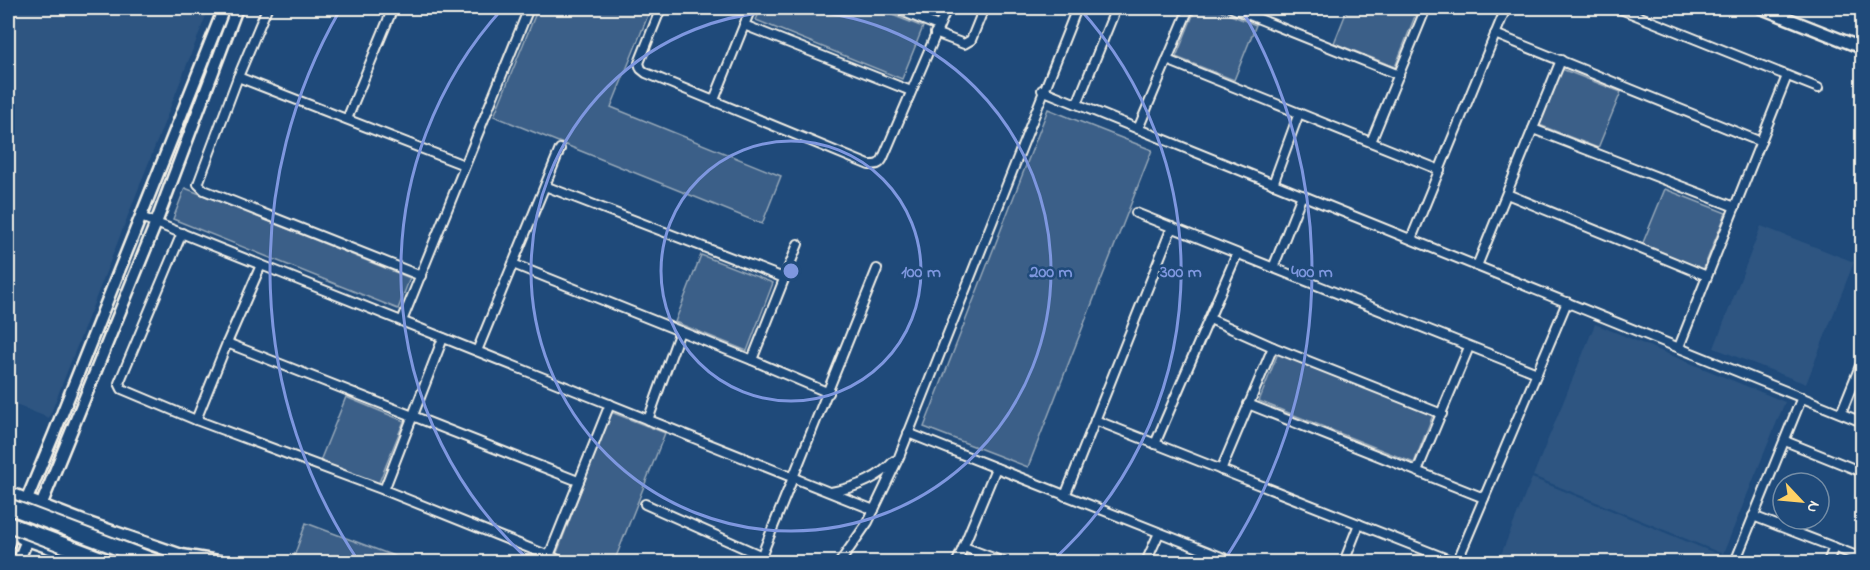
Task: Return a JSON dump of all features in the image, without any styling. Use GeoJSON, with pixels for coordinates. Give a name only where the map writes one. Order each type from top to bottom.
{"type":"FeatureCollection","features":[{"type":"Feature","properties":{"kind":"highway"},"geometry":{"type":"LineString","coordinates":[[8,506],[156,562]]}},
{"type":"Feature","properties":{"kind":"highway"},"geometry":{"type":"LineString","coordinates":[[9,534],[109,562]]}},
{"type":"Feature","properties":{"kind":"main road"},"geometry":{"type":"LineString","coordinates":[[85,562],[9,534],[27,499],[225,8]]}},
{"type":"Feature","properties":{"kind":"main road"},"geometry":{"type":"LineString","coordinates":[[18,562],[156,223],[237,8]]}},
{"type":"Feature","properties":{"kind":"main road"},"geometry":{"type":"LineString","coordinates":[[1761,8],[1863,48]]}},
{"type":"Feature","properties":{"kind":"main road"},"geometry":{"type":"LineString","coordinates":[[8,492],[182,555],[224,562]]}},
{"type":"Feature","properties":{"kind":"street"},"geometry":{"type":"LineString","coordinates":[[267,8],[198,181],[200,188],[421,276]]}},
{"type":"Feature","properties":{"kind":"street"},"geometry":{"type":"LineString","coordinates":[[347,119],[393,8]]}},
{"type":"Feature","properties":{"kind":"street"},"geometry":{"type":"LineString","coordinates":[[402,321],[529,8]]}},
{"type":"Feature","properties":{"kind":"street"},"geometry":{"type":"LineString","coordinates":[[661,8],[640,58],[641,69],[646,73],[868,165],[881,163],[947,8]]}},
{"type":"Feature","properties":{"kind":"street"},"geometry":{"type":"LineString","coordinates":[[714,100],[751,8]]}},
{"type":"Feature","properties":{"kind":"street"},"geometry":{"type":"LineString","coordinates":[[894,8],[964,44],[971,40],[984,8]]}},
{"type":"Feature","properties":{"kind":"street"},"geometry":{"type":"LineString","coordinates":[[840,562],[863,531],[899,457],[1042,90],[1077,8]]}},
{"type":"Feature","properties":{"kind":"street"},"geometry":{"type":"LineString","coordinates":[[1077,104],[1116,8]]}},
{"type":"Feature","properties":{"kind":"street"},"geometry":{"type":"LineString","coordinates":[[1138,129],[1189,8]]}},
{"type":"Feature","properties":{"kind":"street"},"geometry":{"type":"LineString","coordinates":[[1232,8],[1399,75]]}},
{"type":"Feature","properties":{"kind":"street"},"geometry":{"type":"LineString","coordinates":[[1371,142],[1425,8]]}},
{"type":"Feature","properties":{"kind":"street"},"geometry":{"type":"LineString","coordinates":[[1411,239],[1506,8]]}},
{"type":"Feature","properties":{"kind":"street"},"geometry":{"type":"LineString","coordinates":[[1618,8],[1818,88]]}},
{"type":"Feature","properties":{"kind":"street"},"geometry":{"type":"LineString","coordinates":[[744,25],[911,91]]}},
{"type":"Feature","properties":{"kind":"street"},"geometry":{"type":"LineString","coordinates":[[1495,34],[1761,142]]}},
{"type":"Feature","properties":{"kind":"street"},"geometry":{"type":"LineString","coordinates":[[1167,60],[1440,170]]}},
{"type":"Feature","properties":{"kind":"street"},"geometry":{"type":"LineString","coordinates":[[1477,266],[1561,60]]}},
{"type":"Feature","properties":{"kind":"street"},"geometry":{"type":"LineString","coordinates":[[1678,347],[1787,76]]}},
{"type":"Feature","properties":{"kind":"street"},"geometry":{"type":"LineString","coordinates":[[238,77],[464,165]]}},
{"type":"Feature","properties":{"kind":"street"},"geometry":{"type":"LineString","coordinates":[[1042,90],[1863,422]]}},
{"type":"Feature","properties":{"kind":"street"},"geometry":{"type":"LineString","coordinates":[[1273,184],[1299,113]]}},
{"type":"Feature","properties":{"kind":"street"},"geometry":{"type":"LineString","coordinates":[[1533,129],[1735,207]]}},
{"type":"Feature","properties":{"kind":"street"},"geometry":{"type":"LineString","coordinates":[[477,351],[561,149]]}},
{"type":"Feature","properties":{"kind":"street"},"geometry":{"type":"LineString","coordinates":[[545,186],[784,278]]}},
{"type":"Feature","properties":{"kind":"street"},"geometry":{"type":"LineString","coordinates":[[1506,194],[1707,276]]}},
{"type":"Feature","properties":{"kind":"street"},"geometry":{"type":"LineString","coordinates":[[1273,268],[1302,195]]}},
{"type":"Feature","properties":{"kind":"street"},"geometry":{"type":"LineString","coordinates":[[1136,213],[1537,374]]}},
{"type":"Feature","properties":{"kind":"street"},"geometry":{"type":"LineString","coordinates":[[141,218],[874,510]]}},
{"type":"Feature","properties":{"kind":"street"},"geometry":{"type":"LineString","coordinates":[[1065,496],[1172,226]]}},
{"type":"Feature","properties":{"kind":"street"},"geometry":{"type":"LineString","coordinates":[[182,233],[119,386],[124,391],[384,490],[564,562]]}},
{"type":"Feature","properties":{"kind":"street"},"geometry":{"type":"LineString","coordinates":[[752,360],[798,244]]}},
{"type":"Feature","properties":{"kind":"street"},"geometry":{"type":"LineString","coordinates":[[1155,444],[1237,254]]}},
{"type":"Feature","properties":{"kind":"street"},"geometry":{"type":"LineString","coordinates":[[513,264],[829,393]]}},
{"type":"Feature","properties":{"kind":"street"},"geometry":{"type":"LineString","coordinates":[[196,420],[261,265]]}},
{"type":"Feature","properties":{"kind":"street"},"geometry":{"type":"LineString","coordinates":[[645,504],[760,559],[829,393],[877,269]]}},
{"type":"Feature","properties":{"kind":"street"},"geometry":{"type":"LineString","coordinates":[[1095,420],[1456,562],[1567,302]]}},
{"type":"Feature","properties":{"kind":"street"},"geometry":{"type":"LineString","coordinates":[[1210,319],[1273,347],[1442,414]]}},
{"type":"Feature","properties":{"kind":"street"},"geometry":{"type":"LineString","coordinates":[[648,420],[680,331]]}},
{"type":"Feature","properties":{"kind":"street"},"geometry":{"type":"LineString","coordinates":[[384,490],[443,338]]}},
{"type":"Feature","properties":{"kind":"street"},"geometry":{"type":"LineString","coordinates":[[227,343],[579,481]]}},
{"type":"Feature","properties":{"kind":"street"},"geometry":{"type":"LineString","coordinates":[[1417,471],[1469,346]]}},
{"type":"Feature","properties":{"kind":"street"},"geometry":{"type":"LineString","coordinates":[[1221,470],[1273,347]]}},
{"type":"Feature","properties":{"kind":"street"},"geometry":{"type":"LineString","coordinates":[[1841,413],[1863,361]]}},
{"type":"Feature","properties":{"kind":"street"},"geometry":{"type":"LineString","coordinates":[[1735,562],[1802,397]]}},
{"type":"Feature","properties":{"kind":"street"},"geometry":{"type":"LineString","coordinates":[[549,556],[610,404]]}},
{"type":"Feature","properties":{"kind":"street"},"geometry":{"type":"LineString","coordinates":[[1248,404],[1484,498]]}},
{"type":"Feature","properties":{"kind":"street"},"geometry":{"type":"LineString","coordinates":[[908,433],[1234,562]]}},
{"type":"Feature","properties":{"kind":"street"},"geometry":{"type":"LineString","coordinates":[[1785,441],[1863,472]]}},
{"type":"Feature","properties":{"kind":"street"},"geometry":{"type":"LineString","coordinates":[[829,492],[846,489],[874,478],[899,457]]}},
{"type":"Feature","properties":{"kind":"street"},"geometry":{"type":"LineString","coordinates":[[957,562],[996,468]]}},
{"type":"Feature","properties":{"kind":"street"},"geometry":{"type":"LineString","coordinates":[[1753,516],[1863,558]]}},
{"type":"Feature","properties":{"kind":"street"},"geometry":{"type":"LineString","coordinates":[[1344,562],[1359,525]]}},
{"type":"Feature","properties":{"kind":"street"},"geometry":{"type":"LineString","coordinates":[[1146,562],[1159,532]]}},
{"type":"Feature","properties":{"kind":"street"},"geometry":{"type":"LineString","coordinates":[[964,547],[1004,562]]}},
{"type":"Feature","properties":{"kind":"street"},"geometry":{"type":"LineString","coordinates":[[1828,562],[1834,547]]}},
{"type":"Feature","properties":{"kind":"shaded area"},"geometry":{"type":"Polygon","coordinates":[[[8,8],[209,8],[49,418],[8,402],[8,8]]]}},
{"type":"Feature","properties":{"kind":"shaded area"},"geometry":{"type":"Polygon","coordinates":[[[538,8],[651,8],[611,107],[781,176],[762,224],[494,116],[538,8]]]}},
{"type":"Feature","properties":{"kind":"shaded area"},"geometry":{"type":"Polygon","coordinates":[[[761,8],[874,8],[923,27],[902,79],[756,20],[761,8]]]}},
{"type":"Feature","properties":{"kind":"shaded area"},"geometry":{"type":"Polygon","coordinates":[[[1196,8],[1213,8],[1256,25],[1234,80],[1176,57],[1196,8]]]}},
{"type":"Feature","properties":{"kind":"shaded area"},"geometry":{"type":"Polygon","coordinates":[[[1348,8],[1409,8],[1417,11],[1395,67],[1334,43],[1348,8]]]}},
{"type":"Feature","properties":{"kind":"shaded area"},"geometry":{"type":"Polygon","coordinates":[[[1559,68],[1621,92],[1598,148],[1537,124],[1559,68]]]}},
{"type":"Feature","properties":{"kind":"shaded area"},"geometry":{"type":"Polygon","coordinates":[[[1048,109],[1152,150],[1028,467],[924,427],[1048,109]]]}},
{"type":"Feature","properties":{"kind":"shaded area"},"geometry":{"type":"Polygon","coordinates":[[[185,188],[410,278],[398,309],[173,219],[185,188]]]}},
{"type":"Feature","properties":{"kind":"shaded area"},"geometry":{"type":"Polygon","coordinates":[[[1665,189],[1726,213],[1703,270],[1642,245],[1665,189]]]}},
{"type":"Feature","properties":{"kind":"shaded area"},"geometry":{"type":"Polygon","coordinates":[[[1761,226],[1854,262],[1806,384],[1714,348],[1761,226]]]}},
{"type":"Feature","properties":{"kind":"shaded area"},"geometry":{"type":"Polygon","coordinates":[[[701,255],[773,283],[747,351],[675,322],[701,255]]]}},
{"type":"Feature","properties":{"kind":"shaded area"},"geometry":{"type":"Polygon","coordinates":[[[1595,324],[1785,402],[1723,554],[1533,476],[1595,324]]]}},
{"type":"Feature","properties":{"kind":"shaded area"},"geometry":{"type":"Polygon","coordinates":[[[1278,353],[1433,415],[1414,463],[1259,401],[1278,353]]]}},
{"type":"Feature","properties":{"kind":"shaded area"},"geometry":{"type":"Polygon","coordinates":[[[346,397],[404,421],[378,485],[320,461],[346,397]]]}},
{"type":"Feature","properties":{"kind":"shaded area"},"geometry":{"type":"Polygon","coordinates":[[[611,412],[665,433],[614,562],[566,562],[555,558],[611,412]]]}},
{"type":"Feature","properties":{"kind":"shaded area"},"geometry":{"type":"Polygon","coordinates":[[[1532,478],[1722,556],[1720,562],[1498,562],[1532,478]]]}},
{"type":"Feature","properties":{"kind":"shaded area"},"geometry":{"type":"Polygon","coordinates":[[[306,523],[410,562],[292,562],[306,523]]]}}]}
